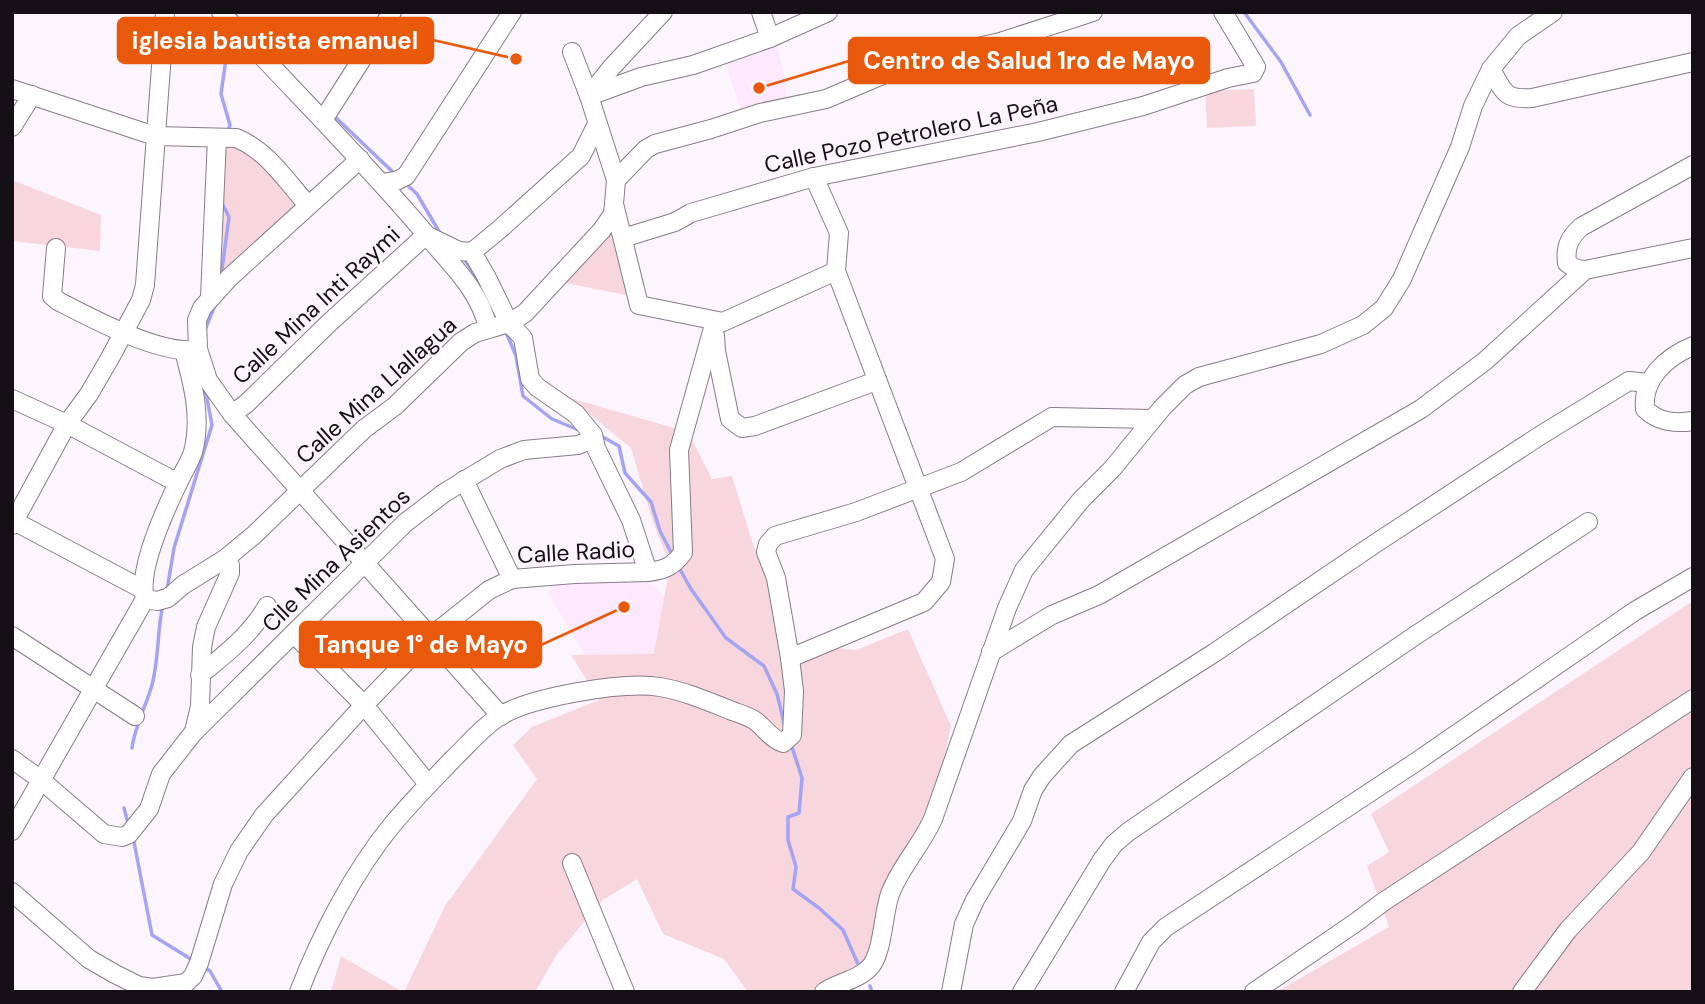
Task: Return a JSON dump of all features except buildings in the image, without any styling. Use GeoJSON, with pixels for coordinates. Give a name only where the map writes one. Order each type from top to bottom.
{"type":"FeatureCollection","features":[{"type":"Feature","properties":{"kind":"street"},"geometry":{"type":"LineString","coordinates":[[143,594],[13,522],[67,424],[89,394],[141,300],[145,285],[165,12]]}},
{"type":"Feature","properties":{"kind":"street"},"geometry":{"type":"LineString","coordinates":[[221,12],[383,183],[459,272],[477,296],[488,328]]}},
{"type":"Feature","properties":{"kind":"street"},"geometry":{"type":"LineString","coordinates":[[324,120],[393,12]]}},
{"type":"Feature","properties":{"kind":"street"},"geometry":{"type":"LineString","coordinates":[[383,183],[406,176],[512,12]]}},
{"type":"Feature","properties":{"kind":"street"},"geometry":{"type":"LineString","coordinates":[[589,96],[663,12]]}},
{"type":"Feature","properties":{"kind":"street"},"geometry":{"type":"LineString","coordinates":[[761,12],[770,38]]}},
{"type":"Feature","properties":{"kind":"street"},"geometry":{"type":"LineString","coordinates":[[589,96],[641,77],[693,65],[770,38],[828,12]]}},
{"type":"Feature","properties":{"kind":"street"},"geometry":{"type":"LineString","coordinates":[[616,180],[646,149],[656,144],[760,113],[826,99],[913,62],[1000,42],[1093,12]]}},
{"type":"Feature","properties":{"kind":"street","name":"Calle Pozo Petrolero La Peña"},"geometry":{"type":"LineString","coordinates":[[623,238],[675,222],[691,212],[814,177],[1064,126],[1143,107],[1228,78],[1253,73],[1256,67],[1223,12]]}},
{"type":"Feature","properties":{"kind":"street"},"geometry":{"type":"LineString","coordinates":[[824,992],[862,974],[876,958],[891,893],[927,833],[1013,592],[1024,569],[1081,500],[1112,469],[1185,385],[1199,377],[1321,344],[1363,325],[1378,313],[1402,279],[1460,147],[1473,106],[1491,69],[1518,36],[1553,12]]}},
{"type":"Feature","properties":{"kind":"street"},"geometry":{"type":"LineString","coordinates":[[572,52],[616,180],[614,204],[639,305],[715,321],[732,319],[836,271]]}},
{"type":"Feature","properties":{"kind":"street"},"geometry":{"type":"LineString","coordinates":[[1491,69],[1505,94],[1515,99],[1532,98],[1693,62]]}},
{"type":"Feature","properties":{"kind":"street"},"geometry":{"type":"LineString","coordinates":[[12,89],[155,136],[236,138],[247,142],[259,150],[308,205]]}},
{"type":"Feature","properties":{"kind":"street"},"geometry":{"type":"LineString","coordinates":[[12,127],[32,95]]}},
{"type":"Feature","properties":{"kind":"street"},"geometry":{"type":"LineString","coordinates":[[593,435],[576,414],[537,387],[530,379],[523,338],[509,323],[472,252],[580,156],[597,124]]}},
{"type":"Feature","properties":{"kind":"street"},"geometry":{"type":"LineString","coordinates":[[210,297],[217,138]]}},
{"type":"Feature","properties":{"kind":"street"},"geometry":{"type":"LineString","coordinates":[[12,831],[143,594],[148,560],[178,483],[193,454],[197,424],[191,350],[197,320],[210,297],[360,159]]}},
{"type":"Feature","properties":{"kind":"street"},"geometry":{"type":"LineString","coordinates":[[1693,166],[1581,227],[1572,235],[1566,253],[1567,264],[1585,270],[1693,248]]}},
{"type":"Feature","properties":{"kind":"street"},"geometry":{"type":"LineString","coordinates":[[790,658],[923,602],[941,582],[945,559],[836,271],[839,233],[814,177]]}},
{"type":"Feature","properties":{"kind":"street","name":"Calle Mina Llallagua"},"geometry":{"type":"LineString","coordinates":[[143,594],[157,601],[167,598],[225,559],[301,491],[364,429],[395,406],[461,342],[475,333],[509,323],[534,304],[602,230],[613,214],[614,204]]}},
{"type":"Feature","properties":{"kind":"street","name":"Calle Mina Inti Raymi"},"geometry":{"type":"LineString","coordinates":[[232,414],[255,396],[329,323],[426,235],[458,251],[472,252]]}},
{"type":"Feature","properties":{"kind":"street"},"geometry":{"type":"LineString","coordinates":[[56,248],[52,296],[58,301],[111,329],[170,349],[191,350]]}},
{"type":"Feature","properties":{"kind":"street"},"geometry":{"type":"LineString","coordinates":[[991,652],[1052,615],[1099,595],[1421,409],[1485,361],[1585,270]]}},
{"type":"Feature","properties":{"kind":"street"},"geometry":{"type":"LineString","coordinates":[[715,321],[716,351],[730,419],[742,428],[755,426],[876,381]]}},
{"type":"Feature","properties":{"kind":"street"},"geometry":{"type":"LineString","coordinates":[[648,572],[663,570],[675,564],[683,553],[679,450],[715,321]]}},
{"type":"Feature","properties":{"kind":"street"},"geometry":{"type":"LineString","coordinates":[[1693,346],[1666,362],[1648,383],[1644,398],[1644,409],[1654,418],[1673,422],[1693,421]]}},
{"type":"Feature","properties":{"kind":"street"},"geometry":{"type":"LineString","coordinates":[[191,350],[232,414],[500,716]]}},
{"type":"Feature","properties":{"kind":"street"},"geometry":{"type":"LineString","coordinates":[[951,992],[964,924],[975,900],[1022,821],[1033,790],[1071,744],[1214,653],[1541,435],[1629,382],[1648,383]]}},
{"type":"Feature","properties":{"kind":"street"},"geometry":{"type":"LineString","coordinates":[[12,400],[67,424],[178,483]]}},
{"type":"Feature","properties":{"kind":"street"},"geometry":{"type":"LineString","coordinates":[[299,992],[312,960],[365,863],[390,827],[428,784],[483,729],[500,716],[549,699],[632,685],[659,687],[686,692],[754,720],[773,739],[783,743],[792,735],[794,691],[776,578],[766,552],[768,544],[775,536],[856,512],[961,472],[1052,417],[1153,419]]}},
{"type":"Feature","properties":{"kind":"street","name":"Calle Radio"},"geometry":{"type":"LineString","coordinates":[[12,892],[89,959],[115,974],[146,987],[186,983],[199,963],[223,884],[239,851],[264,815],[429,638],[489,590],[512,579],[648,572],[631,520],[596,448],[593,435]]}},
{"type":"Feature","properties":{"kind":"street","name":"Clle Mina Asientos"},"geometry":{"type":"LineString","coordinates":[[12,759],[104,834],[122,837],[136,827],[149,808],[161,774],[194,733],[405,523],[464,480],[514,453],[535,448],[578,445],[593,435]]}},
{"type":"Feature","properties":{"kind":"street"},"geometry":{"type":"LineString","coordinates":[[464,480],[512,579]]}},
{"type":"Feature","properties":{"kind":"street"},"geometry":{"type":"LineString","coordinates":[[1022,992],[1102,860],[1128,832],[1416,635],[1588,522]]}},
{"type":"Feature","properties":{"kind":"street"},"geometry":{"type":"LineString","coordinates":[[194,733],[201,706],[200,676],[206,626],[230,573],[230,565],[225,559]]}},
{"type":"Feature","properties":{"kind":"street"},"geometry":{"type":"LineString","coordinates":[[1124,992],[1151,942],[1166,927],[1416,762],[1635,611],[1693,577]]}},
{"type":"Feature","properties":{"kind":"street"},"geometry":{"type":"LineString","coordinates":[[200,676],[239,642],[260,619],[267,606]]}},
{"type":"Feature","properties":{"kind":"street"},"geometry":{"type":"LineString","coordinates":[[294,634],[364,705],[428,784]]}},
{"type":"Feature","properties":{"kind":"street"},"geometry":{"type":"LineString","coordinates":[[12,636],[135,716]]}},
{"type":"Feature","properties":{"kind":"street"},"geometry":{"type":"LineString","coordinates":[[1254,992],[1383,902],[1693,699]]}},
{"type":"Feature","properties":{"kind":"street"},"geometry":{"type":"LineString","coordinates":[[1522,992],[1568,930],[1641,852],[1693,777]]}},
{"type":"Feature","properties":{"kind":"street"},"geometry":{"type":"LineString","coordinates":[[572,863],[625,992]]}},
{"type":"Feature","properties":{"kind":"shaded area"},"geometry":{"type":"Polygon","coordinates":[[[776,44],[785,77],[786,99],[742,113],[725,63],[776,44]]]}},
{"type":"Feature","properties":{"kind":"shaded area"},"geometry":{"type":"Polygon","coordinates":[[[1254,89],[1256,126],[1207,128],[1205,91],[1254,89]]]}},
{"type":"Feature","properties":{"kind":"shaded area"},"geometry":{"type":"Polygon","coordinates":[[[229,145],[254,154],[296,204],[293,210],[216,281],[223,146],[229,145]]]}},
{"type":"Feature","properties":{"kind":"shaded area"},"geometry":{"type":"Polygon","coordinates":[[[12,180],[101,215],[100,251],[12,241],[12,180]]]}},
{"type":"Feature","properties":{"kind":"shaded area"},"geometry":{"type":"Polygon","coordinates":[[[609,232],[613,232],[635,297],[566,283],[566,279],[609,232]]]}},
{"type":"Feature","properties":{"kind":"shaded area"},"geometry":{"type":"Polygon","coordinates":[[[570,398],[688,432],[712,479],[732,476],[752,541],[791,644],[856,650],[908,629],[951,726],[937,790],[883,910],[887,959],[870,978],[824,992],[748,992],[724,959],[663,934],[637,879],[603,900],[557,954],[535,992],[404,992],[445,906],[537,779],[513,745],[532,727],[599,700],[571,655],[654,654],[670,565],[653,522],[631,448],[570,398]]]}},
{"type":"Feature","properties":{"kind":"shaded area"},"geometry":{"type":"Polygon","coordinates":[[[645,579],[665,596],[654,654],[585,655],[548,593],[559,583],[645,579]]]}},
{"type":"Feature","properties":{"kind":"shaded area"},"geometry":{"type":"Polygon","coordinates":[[[1693,601],[1693,992],[1276,992],[1389,927],[1367,866],[1389,852],[1371,814],[1693,601]]]}},
{"type":"Feature","properties":{"kind":"shaded area"},"geometry":{"type":"Polygon","coordinates":[[[341,956],[403,992],[331,992],[341,956]]]}},
{"type":"Feature","properties":{"kind":"waterway"},"geometry":{"type":"LineString","coordinates":[[1244,12],[1281,62],[1310,115]]}},
{"type":"Feature","properties":{"kind":"waterway"},"geometry":{"type":"LineString","coordinates":[[227,133],[230,125],[221,94],[230,31]]}},
{"type":"Feature","properties":{"kind":"waterway"},"geometry":{"type":"LineString","coordinates":[[333,115],[396,175]]}},
{"type":"Feature","properties":{"kind":"waterway"},"geometry":{"type":"LineString","coordinates":[[404,182],[417,194],[440,233]]}},
{"type":"Feature","properties":{"kind":"waterway"},"geometry":{"type":"LineString","coordinates":[[221,277],[229,217],[222,203]]}},
{"type":"Feature","properties":{"kind":"waterway"},"geometry":{"type":"LineString","coordinates":[[462,256],[478,279]]}},
{"type":"Feature","properties":{"kind":"waterway"},"geometry":{"type":"LineString","coordinates":[[205,330],[215,305]]}},
{"type":"Feature","properties":{"kind":"waterway"},"geometry":{"type":"LineString","coordinates":[[506,332],[516,356],[523,396],[552,419],[581,431]]}},
{"type":"Feature","properties":{"kind":"waterway"},"geometry":{"type":"LineString","coordinates":[[167,590],[174,548],[212,425],[205,388]]}},
{"type":"Feature","properties":{"kind":"waterway"},"geometry":{"type":"LineString","coordinates":[[601,436],[619,446],[625,473],[651,502],[660,531],[673,556]]}},
{"type":"Feature","properties":{"kind":"waterway"},"geometry":{"type":"LineString","coordinates":[[678,566],[726,638],[764,666],[777,694],[785,727]]}},
{"type":"Feature","properties":{"kind":"waterway"},"geometry":{"type":"LineString","coordinates":[[132,748],[154,675],[163,604]]}},
{"type":"Feature","properties":{"kind":"waterway"},"geometry":{"type":"LineString","coordinates":[[791,744],[802,778],[799,813],[788,817],[788,840],[796,867],[793,889],[843,930],[858,964]]}},
{"type":"Feature","properties":{"kind":"waterway"},"geometry":{"type":"LineString","coordinates":[[124,808],[128,823]]}},
{"type":"Feature","properties":{"kind":"waterway"},"geometry":{"type":"LineString","coordinates":[[133,837],[152,935],[194,961]]}},
{"type":"Feature","properties":{"kind":"waterway"},"geometry":{"type":"LineString","coordinates":[[204,967],[210,971],[222,992]]}},
{"type":"Feature","properties":{"kind":"waterway"},"geometry":{"type":"LineString","coordinates":[[870,986],[872,992]]}},
{"type":"Feature","properties":{"kind":"place","name":"iglesia bautista emanuel"},"geometry":{"type":"Point","coordinates":[516,59]}},
{"type":"Feature","properties":{"kind":"place","name":"Centro de Salud 1ro de Mayo"},"geometry":{"type":"Point","coordinates":[759,88]}},
{"type":"Feature","properties":{"kind":"place","name":"Tanque 1° de Mayo"},"geometry":{"type":"Point","coordinates":[624,607]}}]}
